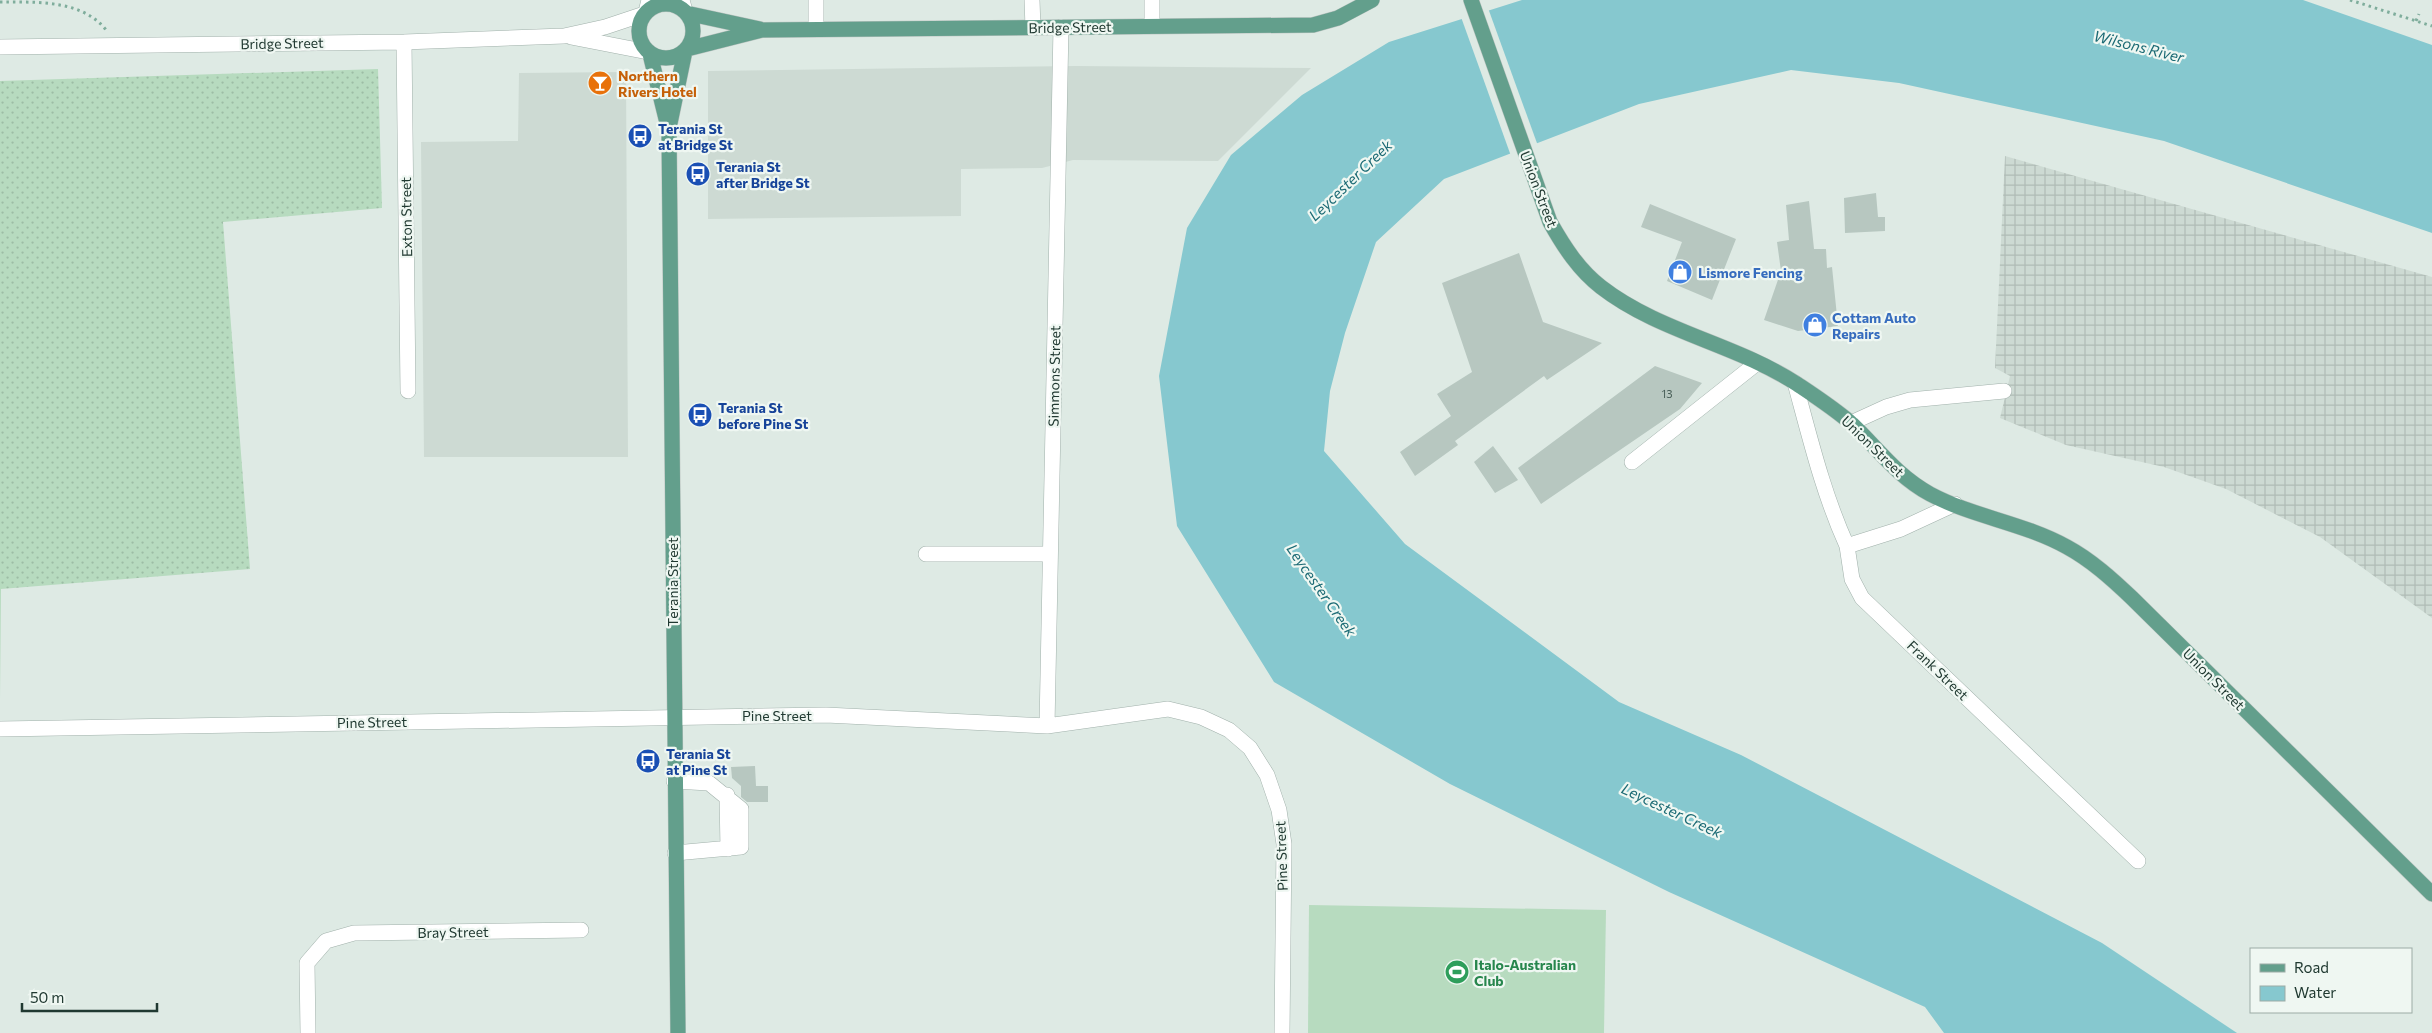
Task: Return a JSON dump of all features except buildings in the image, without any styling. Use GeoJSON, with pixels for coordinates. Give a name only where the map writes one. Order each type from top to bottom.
{"type":"FeatureCollection","features":[{"type":"Feature","properties":{"kind":"main road","name":"Bridge Street"},"geometry":{"type":"LineString","coordinates":[[686,50],[762,30],[816,28],[1313,25],[1338,18],[1372,0]]}},
{"type":"Feature","properties":{"kind":"main road","name":"Union Street"},"geometry":{"type":"LineString","coordinates":[[1470,0],[1550,222],[1577,264],[1601,286],[1623,302],[1757,363],[1795,383],[1851,424],[1888,463],[1910,482],[1931,494],[1955,504],[2067,547],[2110,578],[2432,894]]}},
{"type":"Feature","properties":{"kind":"main road"},"geometry":{"type":"LineString","coordinates":[[662,4],[684,8],[693,24],[694,31],[691,44],[686,50],[668,59],[649,53],[642,44],[639,34],[640,24],[647,9],[662,4]]}},
{"type":"Feature","properties":{"kind":"main road","name":"Bridge Street"},"geometry":{"type":"LineString","coordinates":[[684,8],[762,30]]}},
{"type":"Feature","properties":{"kind":"main road","name":"Terania Street"},"geometry":{"type":"LineString","coordinates":[[678,1033],[673,716],[669,131],[686,50]]}},
{"type":"Feature","properties":{"kind":"main road","name":"Terania Street"},"geometry":{"type":"LineString","coordinates":[[649,53],[669,131]]}},
{"type":"Feature","properties":{"kind":"street"},"geometry":{"type":"LineString","coordinates":[[816,0],[816,28]]}},
{"type":"Feature","properties":{"kind":"street"},"geometry":{"type":"LineString","coordinates":[[1032,0],[1033,28]]}},
{"type":"Feature","properties":{"kind":"street"},"geometry":{"type":"LineString","coordinates":[[1152,0],[1152,26]]}},
{"type":"Feature","properties":{"kind":"street","name":"Bridge Street"},"geometry":{"type":"LineString","coordinates":[[0,47],[404,42],[564,36],[605,27],[647,9]]}},
{"type":"Feature","properties":{"kind":"street","name":"Simmons Street"},"geometry":{"type":"LineString","coordinates":[[1047,726],[1061,27]]}},
{"type":"Feature","properties":{"kind":"street","name":"Bridge Street"},"geometry":{"type":"LineString","coordinates":[[564,36],[649,53]]}},
{"type":"Feature","properties":{"kind":"street","name":"Exton Street"},"geometry":{"type":"LineString","coordinates":[[404,42],[408,391]]}},
{"type":"Feature","properties":{"kind":"street"},"geometry":{"type":"LineString","coordinates":[[1632,462],[1757,363]]}},
{"type":"Feature","properties":{"kind":"street","name":"Frank Street"},"geometry":{"type":"LineString","coordinates":[[1795,383],[1817,468],[1831,510],[1847,546],[1852,580],[1862,598],[2138,861]]}},
{"type":"Feature","properties":{"kind":"street"},"geometry":{"type":"LineString","coordinates":[[1851,424],[1886,407],[1910,400],[2004,391]]}},
{"type":"Feature","properties":{"kind":"street"},"geometry":{"type":"LineString","coordinates":[[1847,546],[1901,529],[1955,504]]}},
{"type":"Feature","properties":{"kind":"street"},"geometry":{"type":"LineString","coordinates":[[926,554],[1050,554]]}},
{"type":"Feature","properties":{"kind":"street","name":"Pine Street"},"geometry":{"type":"LineString","coordinates":[[0,729],[673,716],[826,715],[1047,726],[1168,710],[1201,717],[1222,727],[1250,748],[1266,775],[1279,810],[1284,844],[1282,1033]]}},
{"type":"Feature","properties":{"kind":"street"},"geometry":{"type":"LineString","coordinates":[[674,781],[709,782],[727,795],[741,809],[741,847],[675,853]]}},
{"type":"Feature","properties":{"kind":"street","name":"Bray Street"},"geometry":{"type":"LineString","coordinates":[[308,1033],[307,963],[326,941],[354,933],[581,930]]}},
{"type":"Feature","properties":{"kind":"path"},"geometry":{"type":"LineString","coordinates":[[2350,0],[2432,26]]}},
{"type":"Feature","properties":{"kind":"path"},"geometry":{"type":"LineString","coordinates":[[0,2],[67,2],[73,4],[99,19],[108,33],[111,46]]}},
{"type":"Feature","properties":{"kind":"path"},"geometry":{"type":"LineString","coordinates":[[2416,21],[2419,14]]}},
{"type":"Feature","properties":{"kind":"shaded area"},"geometry":{"type":"Polygon","coordinates":[[[1076,66],[1311,68],[1218,161],[1073,160],[1042,168],[961,169],[961,216],[708,219],[708,71],[1076,66]]]}},
{"type":"Feature","properties":{"kind":"shaded area"},"geometry":{"type":"Polygon","coordinates":[[[626,72],[628,457],[424,457],[421,142],[518,141],[519,73],[626,72]]]}},
{"type":"Feature","properties":{"kind":"shaded area"},"geometry":{"type":"Polygon","coordinates":[[[2005,156],[2432,277],[2432,618],[2320,537],[2226,489],[2164,467],[2066,445],[2000,418],[2010,376],[1995,368],[2005,156]]]}},
{"type":"Feature","properties":{"kind":"green space"},"geometry":{"type":"Polygon","coordinates":[[[378,69],[382,208],[223,222],[250,569],[1,589],[0,700],[0,81],[378,69]]]}},
{"type":"Feature","properties":{"kind":"green space","name":"Italo-Australian Club"},"geometry":{"type":"Polygon","coordinates":[[[1309,905],[1606,910],[1604,1033],[1308,1033],[1309,905]]]}},
{"type":"Feature","properties":{"kind":"water"},"geometry":{"type":"Polygon","coordinates":[[[1522,0],[2303,0],[2432,45],[2432,233],[2164,141],[1899,83],[1791,70],[1639,104],[1444,179],[1376,242],[1345,333],[1330,391],[1324,451],[1405,544],[1619,702],[1741,755],[2102,943],[2237,1033],[1944,1033],[1925,1007],[1669,892],[1450,784],[1274,682],[1177,526],[1159,376],[1187,228],[1231,155],[1302,95],[1389,42],[1522,0]]]}},
{"type":"Feature","properties":{"kind":"pier"},"geometry":{"type":"Polygon","coordinates":[[[1488,8],[1538,146],[1511,156],[1461,17],[1488,8]]]}},
{"type":"Feature","properties":{"kind":"place","name":"Northern Rivers Hotel"},"geometry":{"type":"Point","coordinates":[600,83]}},
{"type":"Feature","properties":{"kind":"place","name":"Terania St at Bridge St"},"geometry":{"type":"Point","coordinates":[640,136]}},
{"type":"Feature","properties":{"kind":"place","name":"Terania St after Bridge St"},"geometry":{"type":"Point","coordinates":[698,174]}},
{"type":"Feature","properties":{"kind":"place","name":"Lismore Fencing"},"geometry":{"type":"Point","coordinates":[1680,272]}},
{"type":"Feature","properties":{"kind":"place","name":"Cottam Auto Repairs"},"geometry":{"type":"Point","coordinates":[1815,325]}},
{"type":"Feature","properties":{"kind":"place","name":"Terania St before Pine St"},"geometry":{"type":"Point","coordinates":[700,415]}},
{"type":"Feature","properties":{"kind":"place","name":"Terania St at Pine St"},"geometry":{"type":"Point","coordinates":[648,761]}},
{"type":"Feature","properties":{"kind":"place","name":"Italo-Australian Club"},"geometry":{"type":"Point","coordinates":[1457,972]}},
{"type":"Feature","properties":{"kind":"water label","name":"Wilsons River"},"geometry":{"type":"Point","coordinates":[2139,46]}},
{"type":"Feature","properties":{"kind":"water label","name":"Leycester Creek"},"geometry":{"type":"Point","coordinates":[1350,180]}},
{"type":"Feature","properties":{"kind":"water label","name":"Leycester Creek"},"geometry":{"type":"Point","coordinates":[1322,590]}},
{"type":"Feature","properties":{"kind":"water label","name":"Leycester Creek"},"geometry":{"type":"Point","coordinates":[1672,810]}}]}
